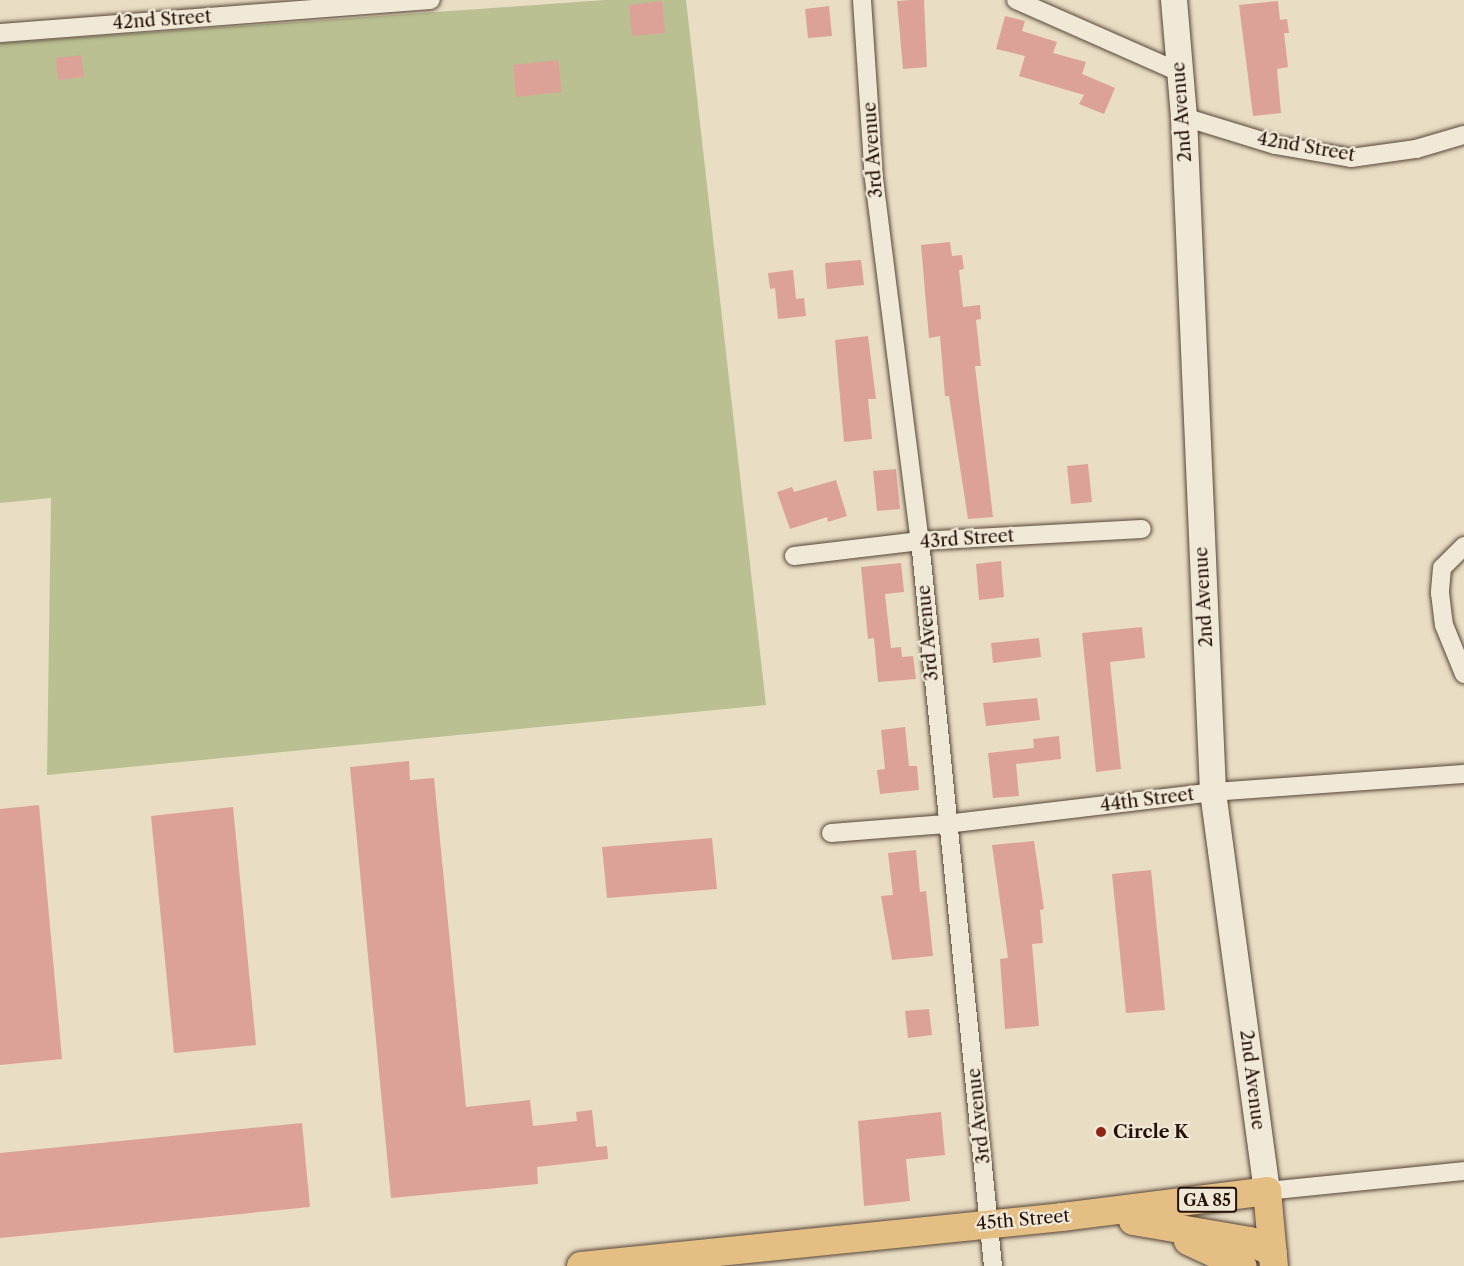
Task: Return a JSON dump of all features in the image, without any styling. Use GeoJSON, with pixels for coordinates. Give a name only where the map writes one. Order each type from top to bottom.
{"type":"FeatureCollection","features":[{"type":"Feature","properties":{"kind":"main road","name":"2nd Avenue"},"geometry":{"type":"LineString","coordinates":[[1174,0],[1184,117],[1213,792],[1267,1191]]}},
{"type":"Feature","properties":{"kind":"main road","name":"45th Street"},"geometry":{"type":"LineString","coordinates":[[581,1266],[991,1222],[1111,1212],[1267,1191]]}},
{"type":"Feature","properties":{"kind":"main road"},"geometry":{"type":"LineString","coordinates":[[1267,1191],[1273,1259]]}},
{"type":"Feature","properties":{"kind":"main road"},"geometry":{"type":"LineString","coordinates":[[1111,1212],[1143,1224],[1173,1225],[1250,1241],[1273,1259]]}},
{"type":"Feature","properties":{"kind":"main road"},"geometry":{"type":"LineString","coordinates":[[1143,1224],[1151,1233],[1205,1246],[1242,1266]]}},
{"type":"Feature","properties":{"kind":"street","name":"42nd Street"},"geometry":{"type":"LineString","coordinates":[[0,33],[431,0]]}},
{"type":"Feature","properties":{"kind":"street","name":"3rd Avenue"},"geometry":{"type":"LineString","coordinates":[[862,0],[874,179],[920,541],[946,824],[991,1222],[993,1266]]}},
{"type":"Feature","properties":{"kind":"street"},"geometry":{"type":"LineString","coordinates":[[1016,0],[1179,72]]}},
{"type":"Feature","properties":{"kind":"street","name":"42nd Street"},"geometry":{"type":"LineString","coordinates":[[1184,117],[1275,145],[1351,158],[1416,149],[1464,135]]}},
{"type":"Feature","properties":{"kind":"street","name":"43rd Street"},"geometry":{"type":"LineString","coordinates":[[794,556],[920,541],[1142,529]]}},
{"type":"Feature","properties":{"kind":"street"},"geometry":{"type":"LineString","coordinates":[[1464,546],[1442,568],[1440,593],[1443,625],[1464,674]]}},
{"type":"Feature","properties":{"kind":"street","name":"44th Street"},"geometry":{"type":"LineString","coordinates":[[831,833],[946,824],[1213,792],[1464,774]]}},
{"type":"Feature","properties":{"kind":"street","name":"45th Street"},"geometry":{"type":"LineString","coordinates":[[1267,1191],[1464,1171]]}},
{"type":"Feature","properties":{"kind":"green space"},"geometry":{"type":"Polygon","coordinates":[[[605,0],[686,0],[766,705],[47,775],[51,498],[0,503],[0,43],[605,0]]]}},
{"type":"Feature","properties":{"kind":"building"},"geometry":{"type":"Polygon","coordinates":[[[924,0],[927,67],[903,69],[897,1],[924,0]]]}},
{"type":"Feature","properties":{"kind":"building"},"geometry":{"type":"Polygon","coordinates":[[[662,1],[665,33],[632,36],[629,5],[662,1]]]}},
{"type":"Feature","properties":{"kind":"building"},"geometry":{"type":"Polygon","coordinates":[[[1278,1],[1280,20],[1287,19],[1289,33],[1284,33],[1288,67],[1277,69],[1281,113],[1253,116],[1239,5],[1278,1]]]}},
{"type":"Feature","properties":{"kind":"building"},"geometry":{"type":"Polygon","coordinates":[[[829,6],[832,36],[808,38],[805,9],[829,6]]]}},
{"type":"Feature","properties":{"kind":"building"},"geometry":{"type":"Polygon","coordinates":[[[1005,16],[1025,21],[1022,31],[1057,42],[1053,53],[1086,62],[1082,74],[1115,88],[1104,114],[1079,104],[1084,95],[1019,76],[1025,56],[996,49],[1005,16]]]}},
{"type":"Feature","properties":{"kind":"building"},"geometry":{"type":"Polygon","coordinates":[[[81,55],[84,77],[58,80],[56,58],[81,55]]]}},
{"type":"Feature","properties":{"kind":"building"},"geometry":{"type":"Polygon","coordinates":[[[558,60],[562,92],[516,97],[513,65],[558,60]]]}},
{"type":"Feature","properties":{"kind":"building"},"geometry":{"type":"Polygon","coordinates":[[[950,242],[952,256],[962,255],[964,269],[959,270],[963,307],[980,305],[981,319],[976,320],[981,366],[975,366],[993,517],[968,519],[949,396],[945,396],[940,336],[929,338],[921,245],[950,242]]]}},
{"type":"Feature","properties":{"kind":"building"},"geometry":{"type":"Polygon","coordinates":[[[861,260],[864,285],[827,289],[825,263],[861,260]]]}},
{"type":"Feature","properties":{"kind":"building"},"geometry":{"type":"Polygon","coordinates":[[[793,270],[796,299],[804,298],[806,316],[778,319],[775,288],[770,289],[768,273],[793,270]]]}},
{"type":"Feature","properties":{"kind":"building"},"geometry":{"type":"Polygon","coordinates":[[[868,336],[876,399],[868,399],[872,439],[844,442],[835,340],[868,336]]]}},
{"type":"Feature","properties":{"kind":"building"},"geometry":{"type":"Polygon","coordinates":[[[1088,464],[1092,502],[1071,504],[1067,466],[1088,464]]]}},
{"type":"Feature","properties":{"kind":"building"},"geometry":{"type":"Polygon","coordinates":[[[896,469],[900,509],[877,511],[873,471],[896,469]]]}},
{"type":"Feature","properties":{"kind":"building"},"geometry":{"type":"Polygon","coordinates":[[[836,480],[847,516],[828,522],[827,517],[790,529],[777,492],[792,487],[794,492],[836,480]]]}},
{"type":"Feature","properties":{"kind":"building"},"geometry":{"type":"Polygon","coordinates":[[[1001,561],[1004,597],[979,600],[976,564],[1001,561]]]}},
{"type":"Feature","properties":{"kind":"building"},"geometry":{"type":"Polygon","coordinates":[[[901,563],[904,592],[885,594],[891,648],[901,647],[902,657],[913,656],[916,679],[878,682],[874,638],[868,639],[861,567],[901,563]]]}},
{"type":"Feature","properties":{"kind":"building"},"geometry":{"type":"Polygon","coordinates":[[[1142,627],[1145,658],[1110,662],[1121,769],[1096,772],[1082,633],[1142,627]]]}},
{"type":"Feature","properties":{"kind":"building"},"geometry":{"type":"Polygon","coordinates":[[[1039,638],[1041,657],[993,663],[991,643],[1039,638]]]}},
{"type":"Feature","properties":{"kind":"building"},"geometry":{"type":"Polygon","coordinates":[[[1037,698],[1040,720],[986,726],[983,703],[1037,698]]]}},
{"type":"Feature","properties":{"kind":"building"},"geometry":{"type":"Polygon","coordinates":[[[905,727],[909,766],[917,766],[919,790],[880,794],[877,770],[885,769],[881,730],[905,727]]]}},
{"type":"Feature","properties":{"kind":"building"},"geometry":{"type":"Polygon","coordinates":[[[1059,736],[1061,759],[1016,764],[1019,796],[993,798],[988,753],[1034,748],[1033,739],[1059,736]]]}},
{"type":"Feature","properties":{"kind":"building"},"geometry":{"type":"Polygon","coordinates":[[[409,761],[410,780],[434,778],[466,1107],[530,1100],[533,1126],[577,1121],[576,1112],[592,1110],[596,1147],[607,1146],[608,1159],[537,1167],[538,1184],[391,1198],[350,767],[409,761]]]}},
{"type":"Feature","properties":{"kind":"building"},"geometry":{"type":"Polygon","coordinates":[[[39,805],[62,1059],[0,1065],[0,809],[39,805]]]}},
{"type":"Feature","properties":{"kind":"building"},"geometry":{"type":"Polygon","coordinates":[[[233,807],[256,1045],[174,1053],[151,816],[233,807]]]}},
{"type":"Feature","properties":{"kind":"building"},"geometry":{"type":"Polygon","coordinates":[[[712,838],[717,889],[607,898],[602,847],[712,838]]]}},
{"type":"Feature","properties":{"kind":"building"},"geometry":{"type":"Polygon","coordinates":[[[1034,841],[1044,909],[1040,910],[1043,943],[1032,944],[1039,1026],[1005,1029],[1000,959],[1008,958],[992,845],[1034,841]]]}},
{"type":"Feature","properties":{"kind":"building"},"geometry":{"type":"Polygon","coordinates":[[[916,850],[920,892],[926,891],[933,956],[892,960],[881,896],[893,895],[888,853],[916,850]]]}},
{"type":"Feature","properties":{"kind":"building"},"geometry":{"type":"Polygon","coordinates":[[[1151,870],[1165,1010],[1126,1013],[1112,874],[1151,870]]]}},
{"type":"Feature","properties":{"kind":"building"},"geometry":{"type":"Polygon","coordinates":[[[929,1009],[932,1035],[908,1038],[905,1011],[929,1009]]]}},
{"type":"Feature","properties":{"kind":"building"},"geometry":{"type":"Polygon","coordinates":[[[941,1112],[945,1155],[906,1159],[910,1201],[864,1206],[858,1121],[941,1112]]]}},
{"type":"Feature","properties":{"kind":"building"},"geometry":{"type":"Polygon","coordinates":[[[302,1123],[310,1207],[0,1238],[0,1153],[302,1123]]]}},
{"type":"Feature","properties":{"kind":"place","name":"Circle K"},"geometry":{"type":"Point","coordinates":[1101,1132]}}]}
